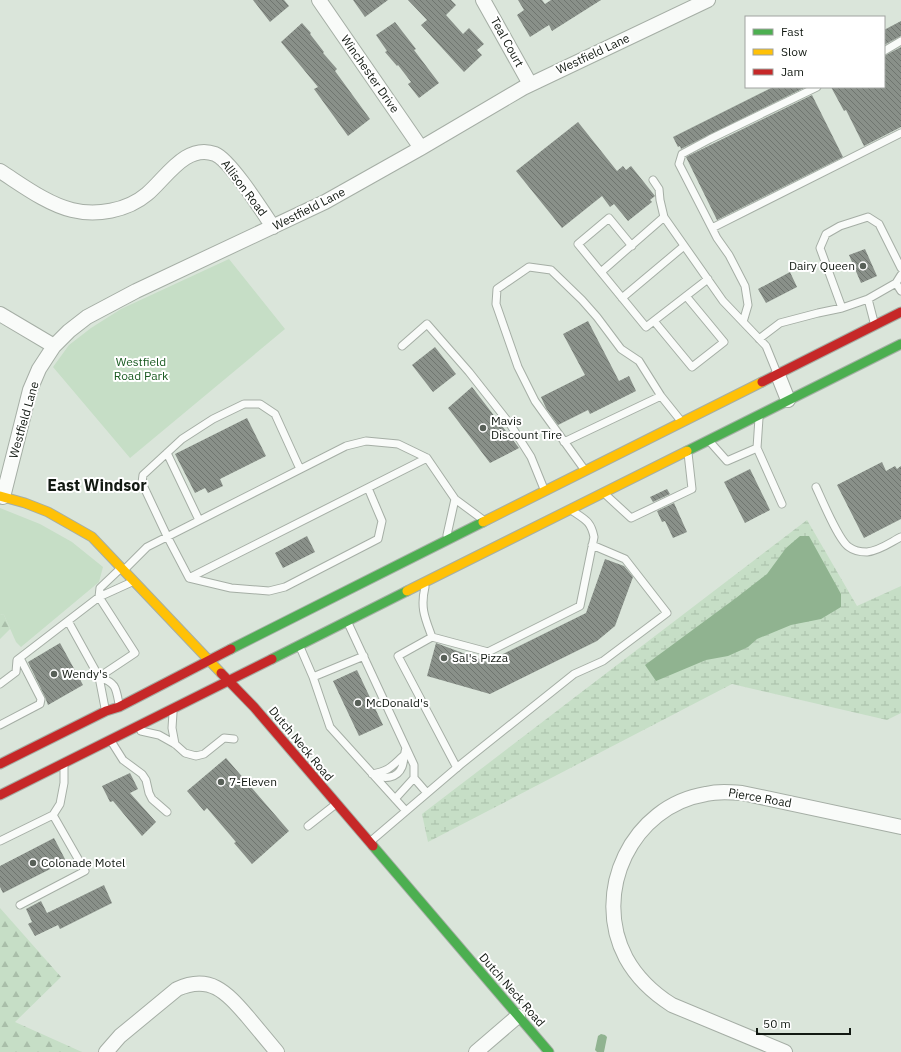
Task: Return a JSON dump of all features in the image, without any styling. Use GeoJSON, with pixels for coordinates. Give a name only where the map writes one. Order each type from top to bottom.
{"type":"FeatureCollection","features":[{"type":"Feature","properties":{"kind":"main road"},"geometry":{"type":"LineString","coordinates":[[0,764],[106,711],[119,707],[208,660],[901,312]]}},
{"type":"Feature","properties":{"kind":"main road"},"geometry":{"type":"LineString","coordinates":[[0,795],[901,344]]}},
{"type":"Feature","properties":{"kind":"main road","name":"Dutch Neck Road"},"geometry":{"type":"LineString","coordinates":[[2,496],[26,502],[45,510],[70,522],[92,537],[254,707],[549,1052]]}},
{"type":"Feature","properties":{"kind":"street","name":"Winchester Drive"},"geometry":{"type":"LineString","coordinates":[[319,0],[421,148]]}},
{"type":"Feature","properties":{"kind":"street","name":"Teal Court"},"geometry":{"type":"LineString","coordinates":[[483,0],[530,84]]}},
{"type":"Feature","properties":{"kind":"street","name":"Westfield Lane"},"geometry":{"type":"LineString","coordinates":[[2,496],[30,390],[39,369],[54,346],[69,331],[95,312],[136,291],[325,202],[530,84],[708,0]]}},
{"type":"Feature","properties":{"kind":"street","name":"Allison Road"},"geometry":{"type":"LineString","coordinates":[[0,172],[54,203],[71,210],[104,212],[120,208],[146,195],[182,160],[190,155],[203,152],[216,154],[224,161],[245,187],[273,227]]}},
{"type":"Feature","properties":{"kind":"street"},"geometry":{"type":"LineString","coordinates":[[0,314],[54,346]]}},
{"type":"Feature","properties":{"kind":"street"},"geometry":{"type":"LineString","coordinates":[[778,375],[788,400]]}},
{"type":"Feature","properties":{"kind":"street","name":"Pierce Road"},"geometry":{"type":"LineString","coordinates":[[785,1052],[672,1005],[645,985],[634,971],[626,957],[614,924],[614,888],[619,869],[626,852],[637,836],[652,820],[668,808],[686,799],[705,794],[723,792],[742,793],[901,827]]}},
{"type":"Feature","properties":{"kind":"street"},"geometry":{"type":"LineString","coordinates":[[106,1052],[120,1036],[176,989],[187,984],[198,983],[219,989],[231,998],[277,1052]]}},
{"type":"Feature","properties":{"kind":"street"},"geometry":{"type":"LineString","coordinates":[[476,1052],[518,1016]]}},
{"type":"Feature","properties":{"kind":"lane"},"geometry":{"type":"LineString","coordinates":[[885,50],[901,41]]}},
{"type":"Feature","properties":{"kind":"lane"},"geometry":{"type":"LineString","coordinates":[[743,322],[748,305],[745,286],[729,255],[717,238],[679,164],[682,154],[815,88]]}},
{"type":"Feature","properties":{"kind":"lane"},"geometry":{"type":"LineString","coordinates":[[712,228],[901,133]]}},
{"type":"Feature","properties":{"kind":"lane"},"geometry":{"type":"LineString","coordinates":[[653,180],[659,189],[664,218],[723,301],[766,346],[778,375]]}},
{"type":"Feature","properties":{"kind":"lane"},"geometry":{"type":"LineString","coordinates":[[632,246],[609,218],[578,244],[646,327],[708,278]]}},
{"type":"Feature","properties":{"kind":"lane"},"geometry":{"type":"LineString","coordinates":[[601,272],[664,218]]}},
{"type":"Feature","properties":{"kind":"lane"},"geometry":{"type":"LineString","coordinates":[[842,308],[820,248],[826,234],[840,226],[868,218],[879,224],[901,268]]}},
{"type":"Feature","properties":{"kind":"lane"},"geometry":{"type":"LineString","coordinates":[[622,298],[684,246]]}},
{"type":"Feature","properties":{"kind":"lane"},"geometry":{"type":"LineString","coordinates":[[585,471],[535,401],[518,367],[496,304],[497,288],[529,267],[551,270],[582,300],[597,317],[620,349],[638,361],[660,396],[683,422]]}},
{"type":"Feature","properties":{"kind":"lane"},"geometry":{"type":"LineString","coordinates":[[759,339],[780,323],[818,312],[842,308],[868,299],[896,283],[901,275]]}},
{"type":"Feature","properties":{"kind":"lane"},"geometry":{"type":"LineString","coordinates":[[896,283],[901,291]]}},
{"type":"Feature","properties":{"kind":"lane"},"geometry":{"type":"LineString","coordinates":[[654,321],[692,367],[724,342],[686,296]]}},
{"type":"Feature","properties":{"kind":"lane"},"geometry":{"type":"LineString","coordinates":[[868,299],[875,325]]}},
{"type":"Feature","properties":{"kind":"lane"},"geometry":{"type":"LineString","coordinates":[[402,346],[427,324],[469,372],[510,424],[531,458],[545,492]]}},
{"type":"Feature","properties":{"kind":"lane"},"geometry":{"type":"LineString","coordinates":[[564,442],[660,396]]}},
{"type":"Feature","properties":{"kind":"lane"},"geometry":{"type":"LineString","coordinates":[[300,469],[275,414],[260,404],[244,404],[213,419],[182,439],[143,475],[142,484],[189,578],[231,588],[269,591],[285,587],[378,539],[382,521],[368,488]]}},
{"type":"Feature","properties":{"kind":"lane"},"geometry":{"type":"LineString","coordinates":[[760,414],[757,448],[782,504]]}},
{"type":"Feature","properties":{"kind":"lane"},"geometry":{"type":"LineString","coordinates":[[708,440],[727,460],[757,448]]}},
{"type":"Feature","properties":{"kind":"lane"},"geometry":{"type":"LineString","coordinates":[[99,677],[135,653],[99,597],[100,588],[147,547],[346,446],[366,441],[398,444],[427,458],[455,499],[486,521]]}},
{"type":"Feature","properties":{"kind":"lane"},"geometry":{"type":"LineString","coordinates":[[603,492],[631,518],[692,489],[688,450]]}},
{"type":"Feature","properties":{"kind":"lane"},"geometry":{"type":"LineString","coordinates":[[167,453],[199,520]]}},
{"type":"Feature","properties":{"kind":"lane"},"geometry":{"type":"LineString","coordinates":[[189,578],[427,458]]}},
{"type":"Feature","properties":{"kind":"lane"},"geometry":{"type":"LineString","coordinates":[[816,487],[847,547],[857,551],[868,552],[878,549],[901,537]]}},
{"type":"Feature","properties":{"kind":"lane"},"geometry":{"type":"LineString","coordinates":[[446,541],[455,499]]}},
{"type":"Feature","properties":{"kind":"lane"},"geometry":{"type":"LineString","coordinates":[[457,768],[398,656],[432,637],[488,652],[580,606],[594,537],[592,527],[586,519],[569,509]]}},
{"type":"Feature","properties":{"kind":"lane"},"geometry":{"type":"LineString","coordinates":[[370,843],[457,768],[574,674],[603,661],[667,613],[625,559],[592,545]]}},
{"type":"Feature","properties":{"kind":"lane"},"geometry":{"type":"LineString","coordinates":[[428,580],[423,595],[422,605],[423,615],[432,637]]}},
{"type":"Feature","properties":{"kind":"lane"},"geometry":{"type":"LineString","coordinates":[[0,684],[16,672],[17,660],[99,597],[135,581]]}},
{"type":"Feature","properties":{"kind":"lane"},"geometry":{"type":"LineString","coordinates":[[68,621],[99,677],[106,711]]}},
{"type":"Feature","properties":{"kind":"lane"},"geometry":{"type":"LineString","coordinates":[[347,621],[414,765],[414,778],[427,793]]}},
{"type":"Feature","properties":{"kind":"lane"},"geometry":{"type":"LineString","coordinates":[[299,645],[313,677],[330,727],[406,811]]}},
{"type":"Feature","properties":{"kind":"lane"},"geometry":{"type":"LineString","coordinates":[[313,677],[364,656]]}},
{"type":"Feature","properties":{"kind":"lane"},"geometry":{"type":"LineString","coordinates":[[0,726],[40,704],[41,699],[20,658]]}},
{"type":"Feature","properties":{"kind":"lane"},"geometry":{"type":"LineString","coordinates":[[99,677],[111,682],[117,691],[119,707]]}},
{"type":"Feature","properties":{"kind":"lane"},"geometry":{"type":"LineString","coordinates":[[173,708],[172,728],[176,744]]}},
{"type":"Feature","properties":{"kind":"lane"},"geometry":{"type":"LineString","coordinates":[[131,729],[159,735],[176,744],[185,753],[196,756],[204,754],[224,738],[234,739]]}},
{"type":"Feature","properties":{"kind":"lane"},"geometry":{"type":"LineString","coordinates":[[110,739],[123,760],[142,774],[146,780],[148,793],[152,799],[167,812]]}},
{"type":"Feature","properties":{"kind":"lane"},"geometry":{"type":"LineString","coordinates":[[372,774],[380,777],[392,777],[399,772],[406,748]]}},
{"type":"Feature","properties":{"kind":"lane"},"geometry":{"type":"LineString","coordinates":[[0,841],[53,815],[60,804],[64,783],[64,762]]}},
{"type":"Feature","properties":{"kind":"lane"},"geometry":{"type":"LineString","coordinates":[[395,799],[414,778]]}},
{"type":"Feature","properties":{"kind":"lane"},"geometry":{"type":"LineString","coordinates":[[308,826],[336,803]]}},
{"type":"Feature","properties":{"kind":"lane"},"geometry":{"type":"LineString","coordinates":[[20,905],[85,871],[53,815]]}},
{"type":"Feature","properties":{"kind":"green space","name":"Westfield Road Park"},"geometry":{"type":"Polygon","coordinates":[[[229,259],[285,329],[130,458],[53,367],[69,345],[91,328],[121,309],[229,259]]]}},
{"type":"Feature","properties":{"kind":"green space"},"geometry":{"type":"Polygon","coordinates":[[[0,508],[40,524],[72,542],[103,567],[99,582],[21,647],[16,642],[4,615],[0,614],[0,508]]]}},
{"type":"Feature","properties":{"kind":"green space"},"geometry":{"type":"Polygon","coordinates":[[[807,520],[857,606],[901,586],[901,713],[887,720],[732,684],[428,842],[422,814],[807,520]]]}},
{"type":"Feature","properties":{"kind":"green space"},"geometry":{"type":"Polygon","coordinates":[[[0,614],[4,615],[10,629],[0,639],[0,614]]]}},
{"type":"Feature","properties":{"kind":"green space"},"geometry":{"type":"Polygon","coordinates":[[[0,908],[61,977],[15,1022],[82,1052],[0,1052],[0,908]]]}},
{"type":"Feature","properties":{"kind":"shaded area"},"geometry":{"type":"Polygon","coordinates":[[[800,536],[809,536],[841,594],[841,607],[821,619],[791,625],[757,639],[748,647],[728,656],[706,660],[656,681],[645,665],[767,574],[786,548],[800,536]]]}},
{"type":"Feature","properties":{"kind":"shaded area"},"geometry":{"type":"Polygon","coordinates":[[[601,1034],[607,1037],[604,1052],[597,1052],[595,1050],[598,1036],[601,1034]]]}},
{"type":"Feature","properties":{"kind":"building"},"geometry":{"type":"Polygon","coordinates":[[[253,0],[284,0],[289,6],[270,22],[253,0]]]}},
{"type":"Feature","properties":{"kind":"building"},"geometry":{"type":"Polygon","coordinates":[[[353,0],[388,0],[365,17],[353,0]]]}},
{"type":"Feature","properties":{"kind":"building"},"geometry":{"type":"Polygon","coordinates":[[[408,0],[451,0],[456,5],[446,15],[463,34],[469,28],[484,44],[477,50],[482,55],[464,72],[421,25],[427,20],[408,0]]]}},
{"type":"Feature","properties":{"kind":"building"},"geometry":{"type":"Polygon","coordinates":[[[518,0],[542,0],[545,4],[551,0],[601,0],[552,31],[549,25],[530,37],[517,15],[524,10],[518,0]]]}},
{"type":"Feature","properties":{"kind":"building"},"geometry":{"type":"Polygon","coordinates":[[[901,21],[901,36],[885,44],[885,29],[901,21]]]}},
{"type":"Feature","properties":{"kind":"building"},"geometry":{"type":"Polygon","coordinates":[[[395,22],[416,49],[414,50],[439,83],[419,98],[408,84],[411,82],[398,65],[397,66],[385,52],[387,51],[376,35],[395,22]]]}},
{"type":"Feature","properties":{"kind":"building"},"geometry":{"type":"Polygon","coordinates":[[[302,23],[311,33],[310,34],[324,52],[323,53],[337,69],[335,71],[370,119],[348,136],[314,89],[318,87],[281,42],[302,23]]]}},
{"type":"Feature","properties":{"kind":"building"},"geometry":{"type":"Polygon","coordinates":[[[901,47],[901,127],[864,146],[846,110],[844,111],[832,88],[885,88],[885,55],[901,47]]]}},
{"type":"Feature","properties":{"kind":"building"},"geometry":{"type":"Polygon","coordinates":[[[771,88],[804,88],[681,149],[680,146],[678,147],[673,137],[771,88]]]}},
{"type":"Feature","properties":{"kind":"building"},"geometry":{"type":"Polygon","coordinates":[[[812,95],[843,157],[717,220],[686,157],[812,95]]]}},
{"type":"Feature","properties":{"kind":"building"},"geometry":{"type":"Polygon","coordinates":[[[578,122],[617,171],[623,166],[626,170],[631,166],[655,196],[650,200],[652,202],[628,221],[614,204],[610,207],[602,196],[562,228],[516,171],[578,122]]]}},
{"type":"Feature","properties":{"kind":"building","name":"Dairy Queen"},"geometry":{"type":"Polygon","coordinates":[[[865,249],[877,276],[861,283],[849,255],[865,249]]]}},
{"type":"Feature","properties":{"kind":"building"},"geometry":{"type":"Polygon","coordinates":[[[790,272],[797,287],[766,303],[758,289],[790,272]]]}},
{"type":"Feature","properties":{"kind":"building"},"geometry":{"type":"Polygon","coordinates":[[[588,321],[619,381],[629,376],[636,391],[590,414],[588,410],[558,425],[546,408],[541,397],[585,375],[563,334],[588,321]]]}},
{"type":"Feature","properties":{"kind":"building"},"geometry":{"type":"Polygon","coordinates":[[[435,347],[456,374],[433,392],[412,365],[435,347]]]}},
{"type":"Feature","properties":{"kind":"building","name":"Mavis Discount Tire"},"geometry":{"type":"Polygon","coordinates":[[[472,387],[519,448],[490,463],[448,408],[472,387]]]}},
{"type":"Feature","properties":{"kind":"building"},"geometry":{"type":"Polygon","coordinates":[[[247,418],[266,456],[220,479],[223,486],[208,493],[205,488],[195,493],[175,454],[247,418]]]}},
{"type":"Feature","properties":{"kind":"building"},"geometry":{"type":"Polygon","coordinates":[[[882,462],[886,471],[895,466],[897,469],[901,466],[901,519],[864,538],[837,485],[882,462]]]}},
{"type":"Feature","properties":{"kind":"building"},"geometry":{"type":"Polygon","coordinates":[[[750,469],[770,510],[745,523],[724,482],[750,469]]]}},
{"type":"Feature","properties":{"kind":"building"},"geometry":{"type":"Polygon","coordinates":[[[667,489],[670,494],[653,502],[650,497],[667,489]]]}},
{"type":"Feature","properties":{"kind":"building"},"geometry":{"type":"Polygon","coordinates":[[[674,503],[687,532],[673,538],[665,521],[662,522],[657,511],[674,503]]]}},
{"type":"Feature","properties":{"kind":"building"},"geometry":{"type":"Polygon","coordinates":[[[307,536],[315,552],[283,568],[275,553],[307,536]]]}},
{"type":"Feature","properties":{"kind":"building"},"geometry":{"type":"Polygon","coordinates":[[[605,559],[624,566],[633,577],[615,626],[597,641],[490,694],[427,676],[436,643],[487,662],[586,613],[605,559]]]}},
{"type":"Feature","properties":{"kind":"building","name":"Wendy's"},"geometry":{"type":"Polygon","coordinates":[[[60,643],[83,685],[48,705],[28,662],[60,643]]]}},
{"type":"Feature","properties":{"kind":"building","name":"McDonald's"},"geometry":{"type":"Polygon","coordinates":[[[357,670],[383,725],[359,736],[333,681],[357,670]]]}},
{"type":"Feature","properties":{"kind":"building"},"geometry":{"type":"Polygon","coordinates":[[[226,758],[289,831],[252,864],[234,843],[236,842],[207,808],[204,811],[187,791],[226,758]]]}},
{"type":"Feature","properties":{"kind":"building"},"geometry":{"type":"Polygon","coordinates":[[[130,773],[138,789],[130,793],[156,822],[142,836],[113,801],[110,802],[102,786],[130,773]]]}},
{"type":"Feature","properties":{"kind":"building","name":"Colonade Motel"},"geometry":{"type":"Polygon","coordinates":[[[54,838],[66,861],[3,893],[0,887],[0,866],[54,838]]]}},
{"type":"Feature","properties":{"kind":"building","name":"Colonade Motel"},"geometry":{"type":"Polygon","coordinates":[[[104,885],[112,903],[60,929],[58,925],[35,936],[28,924],[32,922],[26,909],[41,901],[47,913],[104,885]]]}},
{"type":"Feature","properties":{"kind":"traffic: fast"},"geometry":{"type":"LineString","coordinates":[[687,451],[901,344]]}},
{"type":"Feature","properties":{"kind":"traffic: fast"},"geometry":{"type":"LineString","coordinates":[[231,649],[483,522]]}},
{"type":"Feature","properties":{"kind":"traffic: fast"},"geometry":{"type":"LineString","coordinates":[[272,659],[407,591]]}},
{"type":"Feature","properties":{"kind":"traffic: fast"},"geometry":{"type":"LineString","coordinates":[[373,846],[549,1052]]}},
{"type":"Feature","properties":{"kind":"traffic: slow"},"geometry":{"type":"LineString","coordinates":[[483,522],[762,382]]}},
{"type":"Feature","properties":{"kind":"traffic: slow"},"geometry":{"type":"LineString","coordinates":[[407,591],[687,451]]}},
{"type":"Feature","properties":{"kind":"traffic: slow"},"geometry":{"type":"LineString","coordinates":[[0,496],[25,503],[48,512],[92,537],[221,673]]}},
{"type":"Feature","properties":{"kind":"traffic: jam"},"geometry":{"type":"LineString","coordinates":[[762,382],[901,312]]}},
{"type":"Feature","properties":{"kind":"traffic: jam"},"geometry":{"type":"LineString","coordinates":[[0,764],[106,711],[119,707],[231,649]]}},
{"type":"Feature","properties":{"kind":"traffic: jam"},"geometry":{"type":"LineString","coordinates":[[0,795],[272,659]]}},
{"type":"Feature","properties":{"kind":"traffic: jam"},"geometry":{"type":"LineString","coordinates":[[221,673],[254,707],[373,846]]}},
{"type":"Feature","properties":{"kind":"place","name":"Dairy Queen"},"geometry":{"type":"Point","coordinates":[863,266]}},
{"type":"Feature","properties":{"kind":"place","name":"Mavis Discount Tire"},"geometry":{"type":"Point","coordinates":[483,428]}},
{"type":"Feature","properties":{"kind":"place","name":"Sal's Pizza"},"geometry":{"type":"Point","coordinates":[444,658]}},
{"type":"Feature","properties":{"kind":"place","name":"Wendy's"},"geometry":{"type":"Point","coordinates":[54,674]}},
{"type":"Feature","properties":{"kind":"place","name":"McDonald's"},"geometry":{"type":"Point","coordinates":[358,703]}},
{"type":"Feature","properties":{"kind":"place","name":"7-Eleven"},"geometry":{"type":"Point","coordinates":[221,782]}},
{"type":"Feature","properties":{"kind":"place","name":"Colonade Motel"},"geometry":{"type":"Point","coordinates":[33,863]}},
{"type":"Feature","properties":{"kind":"district","name":"East Windsor"},"geometry":{"type":"Point","coordinates":[97,485]}}]}
